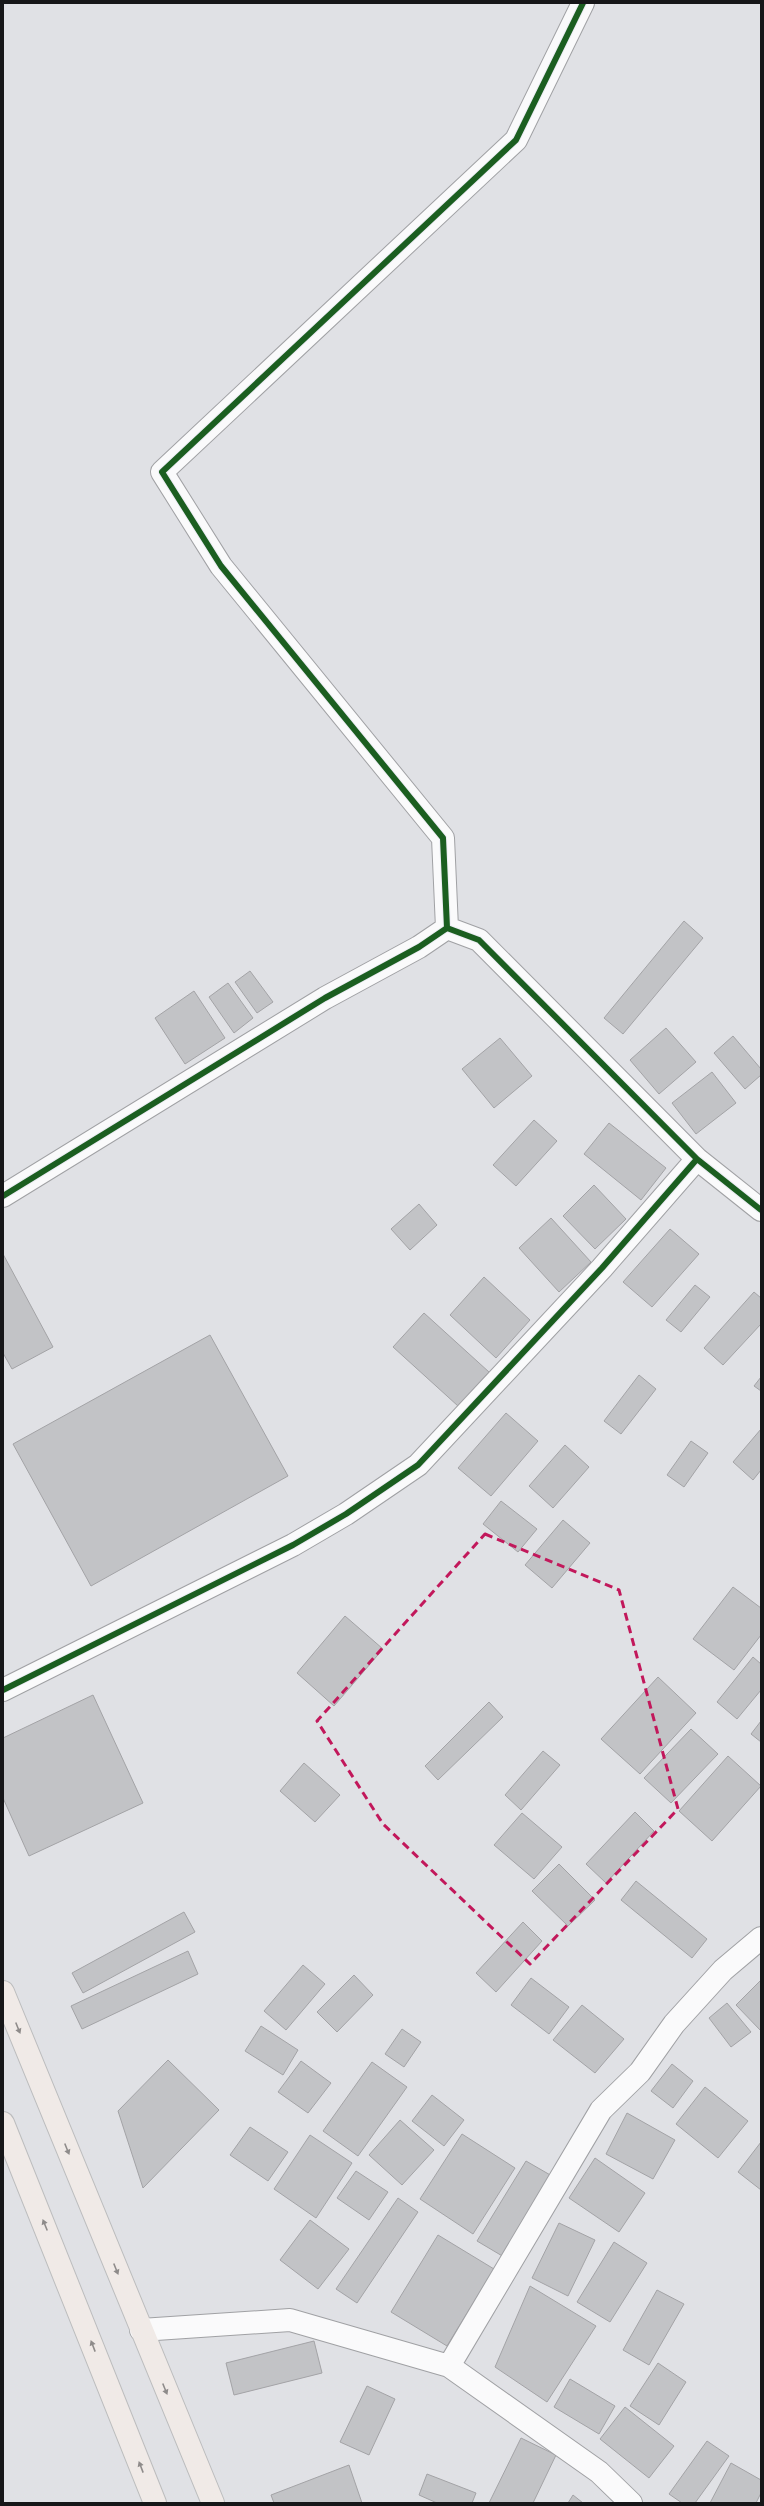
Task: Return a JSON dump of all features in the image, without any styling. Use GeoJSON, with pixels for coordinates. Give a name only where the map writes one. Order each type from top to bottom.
{"type":"FeatureCollection","features":[{"type":"Feature","properties":{"kind":"main road"},"geometry":{"type":"LineString","coordinates":[[3,1992],[213,2503]]}},
{"type":"Feature","properties":{"kind":"main road"},"geometry":{"type":"LineString","coordinates":[[3,2123],[155,2503]]}},
{"type":"Feature","properties":{"kind":"street"},"geometry":{"type":"LineString","coordinates":[[447,928],[443,838],[221,566],[162,472],[516,140],[583,3]]}},
{"type":"Feature","properties":{"kind":"street"},"geometry":{"type":"LineString","coordinates":[[447,928],[479,940],[697,1159],[761,1210]]}},
{"type":"Feature","properties":{"kind":"street"},"geometry":{"type":"LineString","coordinates":[[3,1196],[325,998],[419,947],[447,928]]}},
{"type":"Feature","properties":{"kind":"street"},"geometry":{"type":"LineString","coordinates":[[3,1690],[293,1545],[346,1514],[418,1465],[602,1268],[697,1159]]}},
{"type":"Feature","properties":{"kind":"street"},"geometry":{"type":"LineString","coordinates":[[449,2366],[601,2110],[640,2072],[674,2024],[723,1970],[761,1938]]}},
{"type":"Feature","properties":{"kind":"street"},"geometry":{"type":"LineString","coordinates":[[141,2330],[290,2320],[449,2366],[599,2472],[631,2503]]}},
{"type":"Feature","properties":{"kind":"highlighted area"},"geometry":{"type":"Polygon","coordinates":[[[485,1534],[619,1590],[678,1809],[530,1964],[383,1824],[317,1721],[485,1534]]]}},
{"type":"Feature","properties":{"kind":"building"},"geometry":{"type":"Polygon","coordinates":[[[684,921],[703,938],[623,1034],[604,1018],[684,921]]]}},
{"type":"Feature","properties":{"kind":"building"},"geometry":{"type":"Polygon","coordinates":[[[250,971],[273,1002],[257,1013],[235,982],[250,971]]]}},
{"type":"Feature","properties":{"kind":"building"},"geometry":{"type":"Polygon","coordinates":[[[228,983],[253,1018],[234,1033],[209,997],[228,983]]]}},
{"type":"Feature","properties":{"kind":"building"},"geometry":{"type":"Polygon","coordinates":[[[194,991],[225,1038],[185,1064],[155,1018],[194,991]]]}},
{"type":"Feature","properties":{"kind":"building"},"geometry":{"type":"Polygon","coordinates":[[[666,1028],[696,1062],[659,1094],[630,1060],[666,1028]]]}},
{"type":"Feature","properties":{"kind":"building"},"geometry":{"type":"Polygon","coordinates":[[[733,1036],[761,1069],[761,1075],[745,1089],[714,1053],[733,1036]]]}},
{"type":"Feature","properties":{"kind":"building"},"geometry":{"type":"Polygon","coordinates":[[[500,1038],[532,1076],[494,1108],[462,1069],[500,1038]]]}},
{"type":"Feature","properties":{"kind":"building"},"geometry":{"type":"Polygon","coordinates":[[[712,1072],[736,1103],[696,1134],[672,1103],[712,1072]]]}},
{"type":"Feature","properties":{"kind":"building"},"geometry":{"type":"Polygon","coordinates":[[[534,1120],[557,1141],[516,1186],[493,1165],[534,1120]]]}},
{"type":"Feature","properties":{"kind":"building"},"geometry":{"type":"Polygon","coordinates":[[[609,1123],[666,1168],[641,1200],[584,1154],[609,1123]]]}},
{"type":"Feature","properties":{"kind":"building"},"geometry":{"type":"Polygon","coordinates":[[[594,1185],[626,1219],[595,1249],[563,1216],[594,1185]]]}},
{"type":"Feature","properties":{"kind":"building"},"geometry":{"type":"Polygon","coordinates":[[[419,1204],[437,1225],[410,1250],[391,1229],[419,1204]]]}},
{"type":"Feature","properties":{"kind":"building"},"geometry":{"type":"Polygon","coordinates":[[[551,1218],[591,1262],[559,1292],[519,1248],[551,1218]]]}},
{"type":"Feature","properties":{"kind":"building"},"geometry":{"type":"Polygon","coordinates":[[[670,1229],[699,1254],[652,1307],[623,1282],[670,1229]]]}},
{"type":"Feature","properties":{"kind":"building"},"geometry":{"type":"Polygon","coordinates":[[[3,1254],[53,1347],[12,1369],[3,1353],[3,1254]]]}},
{"type":"Feature","properties":{"kind":"building"},"geometry":{"type":"Polygon","coordinates":[[[484,1277],[530,1320],[496,1358],[450,1315],[484,1277]]]}},
{"type":"Feature","properties":{"kind":"building"},"geometry":{"type":"Polygon","coordinates":[[[695,1285],[710,1297],[681,1332],[666,1320],[695,1285]]]}},
{"type":"Feature","properties":{"kind":"building"},"geometry":{"type":"Polygon","coordinates":[[[754,1292],[761,1298],[761,1324],[723,1365],[704,1348],[754,1292]]]}},
{"type":"Feature","properties":{"kind":"building"},"geometry":{"type":"Polygon","coordinates":[[[424,1313],[489,1372],[458,1406],[393,1347],[424,1313]]]}},
{"type":"Feature","properties":{"kind":"building"},"geometry":{"type":"Polygon","coordinates":[[[210,1335],[288,1476],[91,1586],[13,1444],[210,1335]]]}},
{"type":"Feature","properties":{"kind":"building"},"geometry":{"type":"Polygon","coordinates":[[[639,1375],[656,1389],[621,1434],[604,1421],[639,1375]]]}},
{"type":"Feature","properties":{"kind":"building"},"geometry":{"type":"Polygon","coordinates":[[[761,1377],[761,1391],[754,1386],[761,1377]]]}},
{"type":"Feature","properties":{"kind":"building"},"geometry":{"type":"Polygon","coordinates":[[[506,1413],[538,1441],[491,1496],[458,1468],[506,1413]]]}},
{"type":"Feature","properties":{"kind":"building"},"geometry":{"type":"Polygon","coordinates":[[[761,1429],[761,1470],[753,1480],[733,1462],[761,1429]]]}},
{"type":"Feature","properties":{"kind":"building"},"geometry":{"type":"Polygon","coordinates":[[[691,1441],[708,1453],[684,1487],[667,1475],[691,1441]]]}},
{"type":"Feature","properties":{"kind":"building"},"geometry":{"type":"Polygon","coordinates":[[[565,1445],[589,1467],[553,1508],[529,1486],[565,1445]]]}},
{"type":"Feature","properties":{"kind":"building"},"geometry":{"type":"Polygon","coordinates":[[[501,1501],[537,1529],[518,1552],[483,1524],[501,1501]]]}},
{"type":"Feature","properties":{"kind":"building"},"geometry":{"type":"Polygon","coordinates":[[[563,1520],[590,1543],[552,1588],[525,1565],[563,1520]]]}},
{"type":"Feature","properties":{"kind":"building"},"geometry":{"type":"Polygon","coordinates":[[[733,1587],[761,1608],[761,1635],[734,1670],[693,1639],[733,1587]]]}},
{"type":"Feature","properties":{"kind":"building"},"geometry":{"type":"Polygon","coordinates":[[[345,1616],[383,1649],[334,1706],[297,1673],[345,1616]]]}},
{"type":"Feature","properties":{"kind":"building"},"geometry":{"type":"Polygon","coordinates":[[[753,1657],[761,1664],[761,1690],[737,1719],[717,1702],[753,1657]]]}},
{"type":"Feature","properties":{"kind":"building"},"geometry":{"type":"Polygon","coordinates":[[[658,1677],[696,1713],[640,1774],[601,1739],[658,1677]]]}},
{"type":"Feature","properties":{"kind":"building"},"geometry":{"type":"Polygon","coordinates":[[[93,1695],[143,1803],[29,1856],[3,1798],[3,1738],[93,1695]]]}},
{"type":"Feature","properties":{"kind":"building"},"geometry":{"type":"Polygon","coordinates":[[[489,1702],[503,1717],[438,1780],[425,1766],[489,1702]]]}},
{"type":"Feature","properties":{"kind":"building"},"geometry":{"type":"Polygon","coordinates":[[[761,1721],[761,1742],[751,1734],[761,1721]]]}},
{"type":"Feature","properties":{"kind":"building"},"geometry":{"type":"Polygon","coordinates":[[[691,1729],[718,1754],[671,1803],[644,1778],[691,1729]]]}},
{"type":"Feature","properties":{"kind":"building"},"geometry":{"type":"Polygon","coordinates":[[[543,1751],[560,1765],[521,1810],[505,1795],[543,1751]]]}},
{"type":"Feature","properties":{"kind":"building"},"geometry":{"type":"Polygon","coordinates":[[[728,1756],[761,1786],[712,1841],[679,1811],[728,1756]]]}},
{"type":"Feature","properties":{"kind":"building"},"geometry":{"type":"Polygon","coordinates":[[[304,1763],[340,1795],[315,1822],[280,1791],[304,1763]]]}},
{"type":"Feature","properties":{"kind":"building"},"geometry":{"type":"Polygon","coordinates":[[[635,1812],[654,1831],[606,1883],[586,1864],[635,1812]]]}},
{"type":"Feature","properties":{"kind":"building"},"geometry":{"type":"Polygon","coordinates":[[[522,1813],[562,1847],[534,1879],[494,1845],[522,1813]]]}},
{"type":"Feature","properties":{"kind":"building"},"geometry":{"type":"Polygon","coordinates":[[[559,1864],[595,1900],[568,1926],[532,1891],[559,1864]]]}},
{"type":"Feature","properties":{"kind":"building"},"geometry":{"type":"Polygon","coordinates":[[[636,1881],[707,1939],[692,1958],[621,1900],[636,1881]]]}},
{"type":"Feature","properties":{"kind":"building"},"geometry":{"type":"Polygon","coordinates":[[[184,1912],[195,1932],[83,1993],[72,1973],[184,1912]]]}},
{"type":"Feature","properties":{"kind":"building"},"geometry":{"type":"Polygon","coordinates":[[[523,1922],[542,1941],[496,1992],[476,1973],[523,1922]]]}},
{"type":"Feature","properties":{"kind":"building"},"geometry":{"type":"Polygon","coordinates":[[[188,1951],[198,1974],[82,2029],[71,2006],[188,1951]]]}},
{"type":"Feature","properties":{"kind":"building"},"geometry":{"type":"Polygon","coordinates":[[[303,1965],[325,1984],[286,2030],[264,2011],[303,1965]]]}},
{"type":"Feature","properties":{"kind":"building"},"geometry":{"type":"Polygon","coordinates":[[[354,1975],[373,1995],[337,2032],[317,2012],[354,1975]]]}},
{"type":"Feature","properties":{"kind":"building"},"geometry":{"type":"Polygon","coordinates":[[[531,1978],[569,2007],[549,2034],[511,2005],[531,1978]]]}},
{"type":"Feature","properties":{"kind":"building"},"geometry":{"type":"Polygon","coordinates":[[[761,1980],[761,2031],[736,2005],[761,1980]]]}},
{"type":"Feature","properties":{"kind":"building"},"geometry":{"type":"Polygon","coordinates":[[[727,2003],[751,2032],[731,2047],[709,2018],[727,2003]]]}},
{"type":"Feature","properties":{"kind":"building"},"geometry":{"type":"Polygon","coordinates":[[[582,2005],[624,2039],[595,2073],[553,2040],[582,2005]]]}},
{"type":"Feature","properties":{"kind":"building"},"geometry":{"type":"Polygon","coordinates":[[[261,2026],[298,2050],[283,2075],[245,2051],[261,2026]]]}},
{"type":"Feature","properties":{"kind":"building"},"geometry":{"type":"Polygon","coordinates":[[[402,2029],[421,2042],[404,2067],[385,2054],[402,2029]]]}},
{"type":"Feature","properties":{"kind":"building"},"geometry":{"type":"Polygon","coordinates":[[[168,2060],[219,2110],[143,2188],[118,2111],[168,2060]]]}},
{"type":"Feature","properties":{"kind":"building"},"geometry":{"type":"Polygon","coordinates":[[[301,2061],[331,2083],[308,2113],[278,2092],[301,2061]]]}},
{"type":"Feature","properties":{"kind":"building"},"geometry":{"type":"Polygon","coordinates":[[[372,2062],[407,2087],[358,2156],[323,2131],[372,2062]]]}},
{"type":"Feature","properties":{"kind":"building"},"geometry":{"type":"Polygon","coordinates":[[[672,2064],[693,2081],[673,2108],[651,2091],[672,2064]]]}},
{"type":"Feature","properties":{"kind":"building"},"geometry":{"type":"Polygon","coordinates":[[[705,2087],[748,2121],[718,2158],[676,2124],[705,2087]]]}},
{"type":"Feature","properties":{"kind":"building"},"geometry":{"type":"Polygon","coordinates":[[[432,2095],[464,2120],[444,2146],[412,2121],[432,2095]]]}},
{"type":"Feature","properties":{"kind":"building"},"geometry":{"type":"Polygon","coordinates":[[[627,2113],[675,2140],[653,2179],[606,2154],[627,2113]]]}},
{"type":"Feature","properties":{"kind":"building"},"geometry":{"type":"Polygon","coordinates":[[[400,2120],[434,2150],[402,2185],[369,2155],[400,2120]]]}},
{"type":"Feature","properties":{"kind":"building"},"geometry":{"type":"Polygon","coordinates":[[[250,2127],[288,2152],[268,2181],[230,2155],[250,2127]]]}},
{"type":"Feature","properties":{"kind":"building"},"geometry":{"type":"Polygon","coordinates":[[[462,2134],[515,2168],[473,2234],[420,2199],[462,2134]]]}},
{"type":"Feature","properties":{"kind":"building"},"geometry":{"type":"Polygon","coordinates":[[[310,2135],[352,2163],[316,2218],[274,2189],[310,2135]]]}},
{"type":"Feature","properties":{"kind":"building"},"geometry":{"type":"Polygon","coordinates":[[[761,2142],[761,2190],[738,2172],[761,2142]]]}},
{"type":"Feature","properties":{"kind":"building"},"geometry":{"type":"Polygon","coordinates":[[[595,2158],[645,2193],[619,2232],[569,2198],[595,2158]]]}},
{"type":"Feature","properties":{"kind":"building"},"geometry":{"type":"Polygon","coordinates":[[[526,2161],[552,2176],[504,2257],[477,2241],[526,2161]]]}},
{"type":"Feature","properties":{"kind":"building"},"geometry":{"type":"Polygon","coordinates":[[[356,2171],[388,2192],[369,2220],[337,2198],[356,2171]]]}},
{"type":"Feature","properties":{"kind":"building"},"geometry":{"type":"Polygon","coordinates":[[[398,2198],[418,2212],[357,2303],[336,2289],[398,2198]]]}},
{"type":"Feature","properties":{"kind":"building"},"geometry":{"type":"Polygon","coordinates":[[[310,2220],[349,2249],[318,2289],[280,2260],[310,2220]]]}},
{"type":"Feature","properties":{"kind":"building"},"geometry":{"type":"Polygon","coordinates":[[[559,2223],[595,2240],[568,2296],[532,2278],[559,2223]]]}},
{"type":"Feature","properties":{"kind":"building"},"geometry":{"type":"Polygon","coordinates":[[[438,2235],[494,2269],[447,2346],[391,2312],[438,2235]]]}},
{"type":"Feature","properties":{"kind":"building"},"geometry":{"type":"Polygon","coordinates":[[[614,2242],[647,2263],[610,2322],[577,2302],[614,2242]]]}},
{"type":"Feature","properties":{"kind":"building"},"geometry":{"type":"Polygon","coordinates":[[[530,2286],[596,2326],[547,2402],[495,2367],[530,2286]]]}},
{"type":"Feature","properties":{"kind":"building"},"geometry":{"type":"Polygon","coordinates":[[[657,2290],[684,2304],[649,2365],[623,2350],[657,2290]]]}},
{"type":"Feature","properties":{"kind":"building"},"geometry":{"type":"Polygon","coordinates":[[[314,2341],[322,2373],[234,2395],[226,2363],[314,2341]]]}},
{"type":"Feature","properties":{"kind":"building"},"geometry":{"type":"Polygon","coordinates":[[[658,2363],[686,2382],[659,2425],[630,2406],[658,2363]]]}},
{"type":"Feature","properties":{"kind":"building"},"geometry":{"type":"Polygon","coordinates":[[[570,2379],[615,2406],[599,2434],[554,2407],[570,2379]]]}},
{"type":"Feature","properties":{"kind":"building"},"geometry":{"type":"Polygon","coordinates":[[[367,2386],[395,2399],[369,2455],[340,2442],[367,2386]]]}},
{"type":"Feature","properties":{"kind":"building"},"geometry":{"type":"Polygon","coordinates":[[[625,2407],[674,2446],[649,2478],[600,2439],[625,2407]]]}},
{"type":"Feature","properties":{"kind":"building"},"geometry":{"type":"Polygon","coordinates":[[[521,2438],[556,2455],[533,2503],[489,2503],[521,2438]]]}},
{"type":"Feature","properties":{"kind":"building"},"geometry":{"type":"Polygon","coordinates":[[[707,2441],[729,2456],[695,2503],[682,2503],[669,2494],[707,2441]]]}},
{"type":"Feature","properties":{"kind":"building"},"geometry":{"type":"Polygon","coordinates":[[[731,2463],[761,2480],[761,2493],[756,2503],[710,2503],[731,2463]]]}},
{"type":"Feature","properties":{"kind":"building"},"geometry":{"type":"Polygon","coordinates":[[[349,2465],[362,2503],[274,2503],[271,2495],[349,2465]]]}},
{"type":"Feature","properties":{"kind":"building"},"geometry":{"type":"Polygon","coordinates":[[[427,2474],[476,2493],[472,2503],[437,2503],[419,2495],[427,2474]]]}},
{"type":"Feature","properties":{"kind":"building"},"geometry":{"type":"Polygon","coordinates":[[[573,2495],[583,2503],[568,2503],[573,2495]]]}},
{"type":"Feature","properties":{"kind":"cycle path"},"geometry":{"type":"LineString","coordinates":[[447,928],[443,838],[221,566],[162,472],[516,140],[583,3]]}},
{"type":"Feature","properties":{"kind":"cycle path"},"geometry":{"type":"LineString","coordinates":[[3,1196],[325,998],[419,947],[447,928],[479,940],[697,1159],[761,1210]]}},
{"type":"Feature","properties":{"kind":"cycle path"},"geometry":{"type":"LineString","coordinates":[[3,1690],[293,1545],[346,1514],[418,1465],[602,1268],[697,1159]]}}]}
